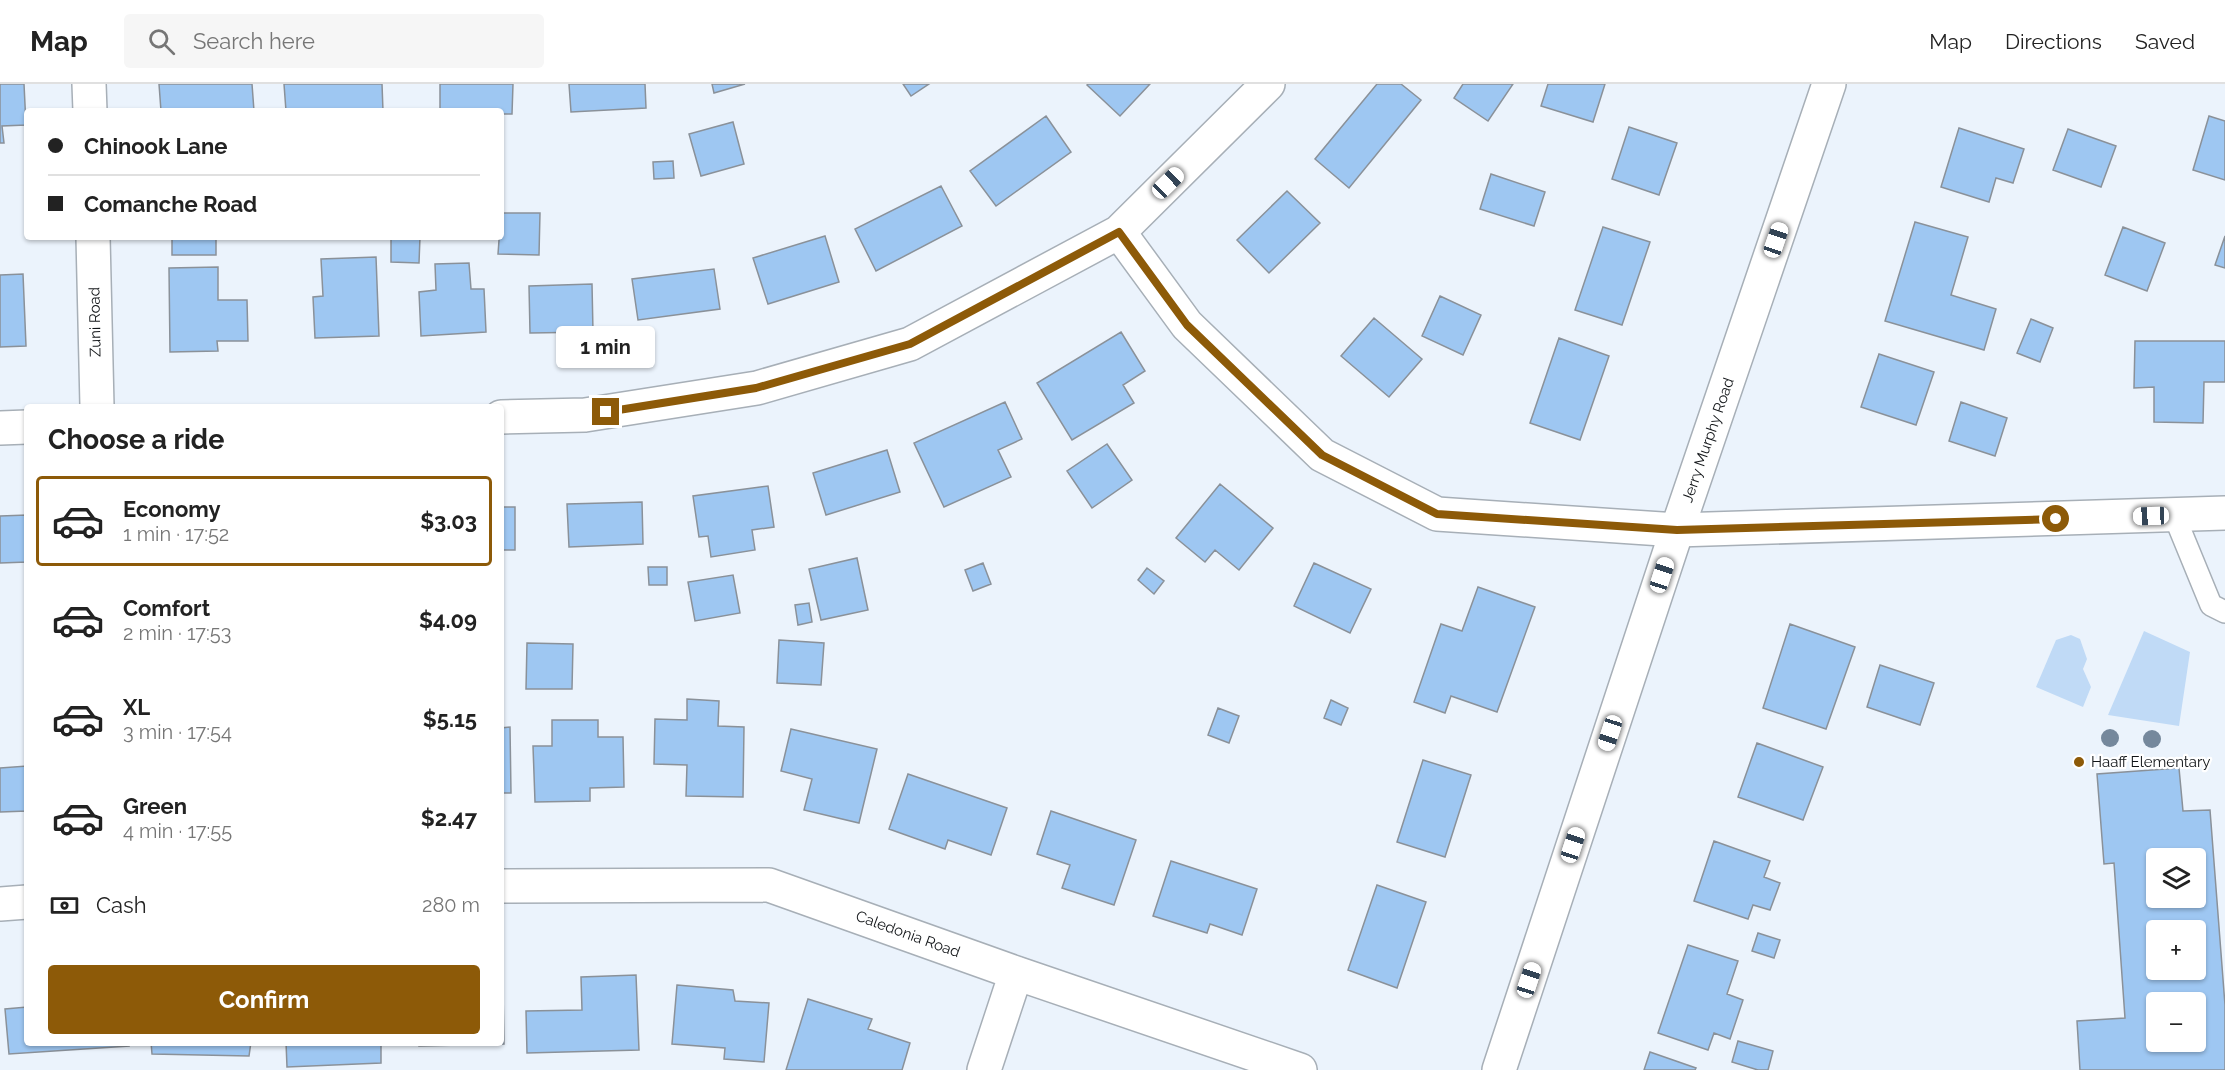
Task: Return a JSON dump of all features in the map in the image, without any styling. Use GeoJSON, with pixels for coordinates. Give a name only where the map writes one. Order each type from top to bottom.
{"type":"FeatureCollection","features":[{"type":"Feature","properties":{"kind":"street"},"geometry":{"type":"LineString","coordinates":[[89,84],[90,108]]}},
{"type":"Feature","properties":{"kind":"street"},"geometry":{"type":"LineString","coordinates":[[504,417],[585,415],[756,388],[910,344],[1119,232],[1268,84]]}},
{"type":"Feature","properties":{"kind":"street","name":"Jerry Murphy Road"},"geometry":{"type":"LineString","coordinates":[[1499,1070],[1677,530],[1829,84]]}},
{"type":"Feature","properties":{"kind":"street"},"geometry":{"type":"LineString","coordinates":[[1119,232],[1187,325],[1322,455],[1437,514],[1677,530],[2225,513]]}},
{"type":"Feature","properties":{"kind":"street","name":"Zuni Road"},"geometry":{"type":"LineString","coordinates":[[93,240],[97,404]]}},
{"type":"Feature","properties":{"kind":"street"},"geometry":{"type":"LineString","coordinates":[[0,428],[24,427]]}},
{"type":"Feature","properties":{"kind":"street","name":"Caledonia Road"},"geometry":{"type":"LineString","coordinates":[[504,886],[769,885],[1016,973],[1300,1070]]}},
{"type":"Feature","properties":{"kind":"street"},"geometry":{"type":"LineString","coordinates":[[0,904],[24,902]]}},
{"type":"Feature","properties":{"kind":"street"},"geometry":{"type":"LineString","coordinates":[[984,1070],[1016,973]]}},
{"type":"Feature","properties":{"kind":"lane"},"geometry":{"type":"LineString","coordinates":[[2174,515],[2211,605],[2225,612]]}},
{"type":"Feature","properties":{"kind":"shaded area"},"geometry":{"type":"Polygon","coordinates":[[[2144,631],[2190,652],[2179,726],[2108,715],[2144,631]]]}},
{"type":"Feature","properties":{"kind":"shaded area"},"geometry":{"type":"Polygon","coordinates":[[[2071,635],[2080,639],[2087,659],[2083,669],[2091,687],[2083,707],[2036,687],[2056,640],[2071,635]]]}},
{"type":"Feature","properties":{"kind":"building"},"geometry":{"type":"Polygon","coordinates":[[[0,84],[24,84],[24,125],[2,126],[4,143],[0,143],[0,84]]]}},
{"type":"Feature","properties":{"kind":"building"},"geometry":{"type":"Polygon","coordinates":[[[159,84],[252,84],[254,108],[161,108],[159,84]]]}},
{"type":"Feature","properties":{"kind":"building"},"geometry":{"type":"Polygon","coordinates":[[[284,84],[382,84],[383,108],[286,108],[284,84]]]}},
{"type":"Feature","properties":{"kind":"building"},"geometry":{"type":"Polygon","coordinates":[[[440,84],[513,84],[512,114],[504,114],[504,108],[440,108],[440,84]]]}},
{"type":"Feature","properties":{"kind":"building"},"geometry":{"type":"Polygon","coordinates":[[[569,84],[645,84],[646,108],[571,112],[569,84]]]}},
{"type":"Feature","properties":{"kind":"building"},"geometry":{"type":"Polygon","coordinates":[[[712,84],[745,84],[714,93],[712,84]]]}},
{"type":"Feature","properties":{"kind":"building"},"geometry":{"type":"Polygon","coordinates":[[[903,84],[929,84],[911,96],[903,84]]]}},
{"type":"Feature","properties":{"kind":"building"},"geometry":{"type":"Polygon","coordinates":[[[1088,84],[1150,84],[1120,116],[1088,84]]]}},
{"type":"Feature","properties":{"kind":"building"},"geometry":{"type":"Polygon","coordinates":[[[1377,84],[1401,84],[1421,100],[1349,188],[1315,159],[1377,84]]]}},
{"type":"Feature","properties":{"kind":"building"},"geometry":{"type":"Polygon","coordinates":[[[1463,84],[1513,84],[1488,121],[1454,98],[1463,84]]]}},
{"type":"Feature","properties":{"kind":"building"},"geometry":{"type":"Polygon","coordinates":[[[1548,84],[1605,84],[1593,122],[1541,106],[1548,84]]]}},
{"type":"Feature","properties":{"kind":"building"},"geometry":{"type":"Polygon","coordinates":[[[1046,116],[1071,152],[996,206],[970,171],[1046,116]]]}},
{"type":"Feature","properties":{"kind":"building"},"geometry":{"type":"Polygon","coordinates":[[[2209,116],[2225,121],[2225,180],[2193,170],[2209,116]]]}},
{"type":"Feature","properties":{"kind":"building"},"geometry":{"type":"Polygon","coordinates":[[[733,122],[744,164],[701,176],[689,134],[733,122]]]}},
{"type":"Feature","properties":{"kind":"building"},"geometry":{"type":"Polygon","coordinates":[[[1629,127],[1677,143],[1659,195],[1612,179],[1629,127]]]}},
{"type":"Feature","properties":{"kind":"building"},"geometry":{"type":"Polygon","coordinates":[[[1959,128],[2024,149],[2013,183],[1996,178],[1989,202],[1941,187],[1959,128]]]}},
{"type":"Feature","properties":{"kind":"building"},"geometry":{"type":"Polygon","coordinates":[[[2068,129],[2116,146],[2101,187],[2053,170],[2068,129]]]}},
{"type":"Feature","properties":{"kind":"building"},"geometry":{"type":"Polygon","coordinates":[[[673,161],[674,178],[654,179],[653,162],[673,161]]]}},
{"type":"Feature","properties":{"kind":"building"},"geometry":{"type":"Polygon","coordinates":[[[1491,174],[1545,192],[1534,226],[1480,209],[1491,174]]]}},
{"type":"Feature","properties":{"kind":"building"},"geometry":{"type":"Polygon","coordinates":[[[941,186],[962,226],[876,271],[855,229],[941,186]]]}},
{"type":"Feature","properties":{"kind":"building"},"geometry":{"type":"Polygon","coordinates":[[[1287,191],[1320,223],[1269,273],[1237,240],[1287,191]]]}},
{"type":"Feature","properties":{"kind":"building"},"geometry":{"type":"Polygon","coordinates":[[[504,213],[540,213],[539,255],[498,254],[499,240],[504,240],[504,213]]]}},
{"type":"Feature","properties":{"kind":"building"},"geometry":{"type":"Polygon","coordinates":[[[1915,222],[1968,237],[1951,295],[1996,309],[1984,350],[1885,321],[1915,222]]]}},
{"type":"Feature","properties":{"kind":"building"},"geometry":{"type":"Polygon","coordinates":[[[1603,227],[1650,242],[1622,325],[1575,310],[1603,227]]]}},
{"type":"Feature","properties":{"kind":"building"},"geometry":{"type":"Polygon","coordinates":[[[2123,227],[2165,243],[2147,291],[2105,275],[2123,227]]]}},
{"type":"Feature","properties":{"kind":"building"},"geometry":{"type":"Polygon","coordinates":[[[825,236],[839,282],[768,304],[753,258],[825,236]]]}},
{"type":"Feature","properties":{"kind":"building"},"geometry":{"type":"Polygon","coordinates":[[[2225,236],[2225,268],[2215,265],[2225,236]]]}},
{"type":"Feature","properties":{"kind":"building"},"geometry":{"type":"Polygon","coordinates":[[[172,240],[216,240],[216,255],[172,255],[172,240]]]}},
{"type":"Feature","properties":{"kind":"building"},"geometry":{"type":"Polygon","coordinates":[[[391,240],[420,240],[419,263],[391,262],[391,240]]]}},
{"type":"Feature","properties":{"kind":"building"},"geometry":{"type":"Polygon","coordinates":[[[376,257],[379,336],[315,338],[313,297],[323,296],[321,259],[376,257]]]}},
{"type":"Feature","properties":{"kind":"building"},"geometry":{"type":"Polygon","coordinates":[[[469,263],[471,289],[484,289],[486,332],[421,336],[419,292],[436,290],[435,264],[469,263]]]}},
{"type":"Feature","properties":{"kind":"building"},"geometry":{"type":"Polygon","coordinates":[[[218,267],[218,300],[247,300],[248,341],[217,341],[218,351],[170,352],[169,268],[218,267]]]}},
{"type":"Feature","properties":{"kind":"building"},"geometry":{"type":"Polygon","coordinates":[[[714,269],[720,309],[638,320],[632,279],[714,269]]]}},
{"type":"Feature","properties":{"kind":"building"},"geometry":{"type":"Polygon","coordinates":[[[23,274],[26,346],[0,347],[0,275],[23,274]]]}},
{"type":"Feature","properties":{"kind":"building"},"geometry":{"type":"Polygon","coordinates":[[[592,284],[593,332],[530,333],[529,286],[592,284]]]}},
{"type":"Feature","properties":{"kind":"building"},"geometry":{"type":"Polygon","coordinates":[[[1440,296],[1481,315],[1463,355],[1422,336],[1440,296]]]}},
{"type":"Feature","properties":{"kind":"building"},"geometry":{"type":"Polygon","coordinates":[[[1374,318],[1422,359],[1389,397],[1341,356],[1374,318]]]}},
{"type":"Feature","properties":{"kind":"building"},"geometry":{"type":"Polygon","coordinates":[[[2031,319],[2053,328],[2040,362],[2017,353],[2031,319]]]}},
{"type":"Feature","properties":{"kind":"building"},"geometry":{"type":"Polygon","coordinates":[[[1121,332],[1145,371],[1123,385],[1134,403],[1072,440],[1037,383],[1121,332]]]}},
{"type":"Feature","properties":{"kind":"building"},"geometry":{"type":"Polygon","coordinates":[[[1559,338],[1609,356],[1580,440],[1530,423],[1559,338]]]}},
{"type":"Feature","properties":{"kind":"building"},"geometry":{"type":"Polygon","coordinates":[[[2135,341],[2225,341],[2225,382],[2204,382],[2203,423],[2154,422],[2154,387],[2134,388],[2135,341]]]}},
{"type":"Feature","properties":{"kind":"building"},"geometry":{"type":"Polygon","coordinates":[[[1879,354],[1934,372],[1916,425],[1861,407],[1879,354]]]}},
{"type":"Feature","properties":{"kind":"building"},"geometry":{"type":"Polygon","coordinates":[[[1005,402],[1022,439],[998,450],[1011,477],[944,507],[914,443],[1005,402]]]}},
{"type":"Feature","properties":{"kind":"building"},"geometry":{"type":"Polygon","coordinates":[[[1961,402],[2007,418],[1995,456],[1949,441],[1961,402]]]}},
{"type":"Feature","properties":{"kind":"building"},"geometry":{"type":"Polygon","coordinates":[[[1107,444],[1132,480],[1092,508],[1067,471],[1107,444]]]}},
{"type":"Feature","properties":{"kind":"building"},"geometry":{"type":"Polygon","coordinates":[[[887,450],[900,492],[826,515],[813,473],[887,450]]]}},
{"type":"Feature","properties":{"kind":"building"},"geometry":{"type":"Polygon","coordinates":[[[1220,484],[1273,528],[1239,570],[1215,550],[1205,562],[1176,538],[1220,484]]]}},
{"type":"Feature","properties":{"kind":"building"},"geometry":{"type":"Polygon","coordinates":[[[768,486],[774,527],[752,530],[755,550],[711,557],[708,536],[699,537],[693,496],[768,486]]]}},
{"type":"Feature","properties":{"kind":"building"},"geometry":{"type":"Polygon","coordinates":[[[642,502],[643,544],[569,547],[567,504],[642,502]]]}},
{"type":"Feature","properties":{"kind":"building"},"geometry":{"type":"Polygon","coordinates":[[[504,507],[515,507],[515,550],[504,550],[504,507]]]}},
{"type":"Feature","properties":{"kind":"building"},"geometry":{"type":"Polygon","coordinates":[[[24,515],[24,562],[0,563],[0,516],[24,515]]]}},
{"type":"Feature","properties":{"kind":"building"},"geometry":{"type":"Polygon","coordinates":[[[857,558],[868,610],[821,620],[809,569],[857,558]]]}},
{"type":"Feature","properties":{"kind":"building"},"geometry":{"type":"Polygon","coordinates":[[[983,563],[991,584],[973,591],[965,570],[983,563]]]}},
{"type":"Feature","properties":{"kind":"building"},"geometry":{"type":"Polygon","coordinates":[[[1314,563],[1371,589],[1350,633],[1294,606],[1314,563]]]}},
{"type":"Feature","properties":{"kind":"building"},"geometry":{"type":"Polygon","coordinates":[[[648,567],[667,567],[667,585],[649,585],[648,567]]]}},
{"type":"Feature","properties":{"kind":"building"},"geometry":{"type":"Polygon","coordinates":[[[1147,568],[1164,581],[1154,594],[1138,580],[1147,568]]]}},
{"type":"Feature","properties":{"kind":"building"},"geometry":{"type":"Polygon","coordinates":[[[733,575],[740,613],[695,621],[688,582],[733,575]]]}},
{"type":"Feature","properties":{"kind":"building"},"geometry":{"type":"Polygon","coordinates":[[[1478,587],[1535,607],[1497,712],[1451,696],[1445,713],[1414,702],[1441,624],[1462,631],[1478,587]]]}},
{"type":"Feature","properties":{"kind":"building"},"geometry":{"type":"Polygon","coordinates":[[[809,603],[812,622],[798,625],[795,605],[809,603]]]}},
{"type":"Feature","properties":{"kind":"building"},"geometry":{"type":"Polygon","coordinates":[[[1790,624],[1855,647],[1826,729],[1763,708],[1790,624]]]}},
{"type":"Feature","properties":{"kind":"building"},"geometry":{"type":"Polygon","coordinates":[[[779,640],[824,643],[821,685],[777,683],[779,640]]]}},
{"type":"Feature","properties":{"kind":"building"},"geometry":{"type":"Polygon","coordinates":[[[527,643],[573,644],[572,689],[526,689],[527,643]]]}},
{"type":"Feature","properties":{"kind":"building"},"geometry":{"type":"Polygon","coordinates":[[[1880,665],[1934,683],[1920,725],[1867,707],[1880,665]]]}},
{"type":"Feature","properties":{"kind":"building"},"geometry":{"type":"Polygon","coordinates":[[[687,699],[719,701],[718,726],[744,727],[743,797],[686,796],[687,765],[654,764],[655,719],[687,720],[687,699]]]}},
{"type":"Feature","properties":{"kind":"building"},"geometry":{"type":"Polygon","coordinates":[[[1331,700],[1348,708],[1341,725],[1324,718],[1331,700]]]}},
{"type":"Feature","properties":{"kind":"building"},"geometry":{"type":"Polygon","coordinates":[[[1218,708],[1239,716],[1229,743],[1208,735],[1218,708]]]}},
{"type":"Feature","properties":{"kind":"building"},"geometry":{"type":"Polygon","coordinates":[[[552,720],[598,720],[598,737],[623,737],[624,787],[590,788],[590,801],[535,802],[533,746],[552,746],[552,720]]]}},
{"type":"Feature","properties":{"kind":"building"},"geometry":{"type":"Polygon","coordinates":[[[510,727],[511,793],[504,793],[504,728],[510,727]]]}},
{"type":"Feature","properties":{"kind":"building"},"geometry":{"type":"Polygon","coordinates":[[[791,729],[877,749],[859,823],[804,810],[812,779],[781,771],[791,729]]]}},
{"type":"Feature","properties":{"kind":"building"},"geometry":{"type":"Polygon","coordinates":[[[1757,743],[1823,767],[1803,820],[1738,797],[1757,743]]]}},
{"type":"Feature","properties":{"kind":"building"},"geometry":{"type":"Polygon","coordinates":[[[1423,760],[1471,775],[1445,857],[1397,842],[1423,760]]]}},
{"type":"Feature","properties":{"kind":"building"},"geometry":{"type":"Polygon","coordinates":[[[24,766],[24,811],[0,812],[0,768],[24,766]]]}},
{"type":"Feature","properties":{"kind":"building"},"geometry":{"type":"Polygon","coordinates":[[[2179,768],[2183,811],[2210,810],[2225,1005],[2225,1070],[2080,1070],[2077,1021],[2125,1018],[2114,863],[2104,864],[2097,774],[2179,768]]]}},
{"type":"Feature","properties":{"kind":"building"},"geometry":{"type":"Polygon","coordinates":[[[908,774],[1007,808],[991,855],[948,840],[945,849],[889,829],[908,774]]]}},
{"type":"Feature","properties":{"kind":"building"},"geometry":{"type":"Polygon","coordinates":[[[1051,811],[1136,840],[1114,905],[1062,888],[1070,865],[1037,854],[1051,811]]]}},
{"type":"Feature","properties":{"kind":"building"},"geometry":{"type":"Polygon","coordinates":[[[1714,841],[1770,861],[1764,877],[1780,883],[1770,910],[1753,905],[1748,919],[1694,901],[1714,841]]]}},
{"type":"Feature","properties":{"kind":"building"},"geometry":{"type":"Polygon","coordinates":[[[1171,861],[1257,889],[1242,935],[1210,924],[1207,933],[1153,916],[1171,861]]]}},
{"type":"Feature","properties":{"kind":"building"},"geometry":{"type":"Polygon","coordinates":[[[1377,885],[1426,902],[1397,988],[1348,970],[1377,885]]]}},
{"type":"Feature","properties":{"kind":"building"},"geometry":{"type":"Polygon","coordinates":[[[1758,933],[1780,940],[1774,958],[1752,951],[1758,933]]]}},
{"type":"Feature","properties":{"kind":"building"},"geometry":{"type":"Polygon","coordinates":[[[1688,945],[1738,961],[1727,994],[1743,1000],[1730,1039],[1714,1033],[1708,1050],[1658,1033],[1688,945]]]}},
{"type":"Feature","properties":{"kind":"building"},"geometry":{"type":"Polygon","coordinates":[[[636,975],[639,1050],[527,1053],[526,1011],[582,1010],[581,977],[636,975]]]}},
{"type":"Feature","properties":{"kind":"building"},"geometry":{"type":"Polygon","coordinates":[[[677,985],[733,990],[735,1001],[769,1003],[764,1062],[724,1059],[725,1048],[672,1044],[677,985]]]}},
{"type":"Feature","properties":{"kind":"building"},"geometry":{"type":"Polygon","coordinates":[[[808,999],[872,1019],[868,1029],[910,1043],[902,1070],[786,1070],[808,999]]]}},
{"type":"Feature","properties":{"kind":"building"},"geometry":{"type":"Polygon","coordinates":[[[24,1007],[24,1046],[129,1046],[9,1054],[5,1009],[24,1007]]]}},
{"type":"Feature","properties":{"kind":"building"},"geometry":{"type":"Polygon","coordinates":[[[1738,1041],[1773,1051],[1768,1070],[1758,1070],[1732,1062],[1738,1041]]]}},
{"type":"Feature","properties":{"kind":"building"},"geometry":{"type":"Polygon","coordinates":[[[151,1046],[250,1046],[249,1056],[152,1054],[151,1046]]]}},
{"type":"Feature","properties":{"kind":"building"},"geometry":{"type":"Polygon","coordinates":[[[286,1046],[381,1046],[381,1063],[287,1067],[286,1046]]]}},
{"type":"Feature","properties":{"kind":"building"},"geometry":{"type":"Polygon","coordinates":[[[1650,1052],[1696,1068],[1695,1070],[1644,1070],[1650,1052]]]}},
{"type":"Feature","properties":{"kind":"place","name":"Haaff Elementary"},"geometry":{"type":"Point","coordinates":[2079,762]}},
{"type":"Feature","properties":{"kind":"route"},"geometry":{"type":"LineString","coordinates":[[606,412],[756,388],[910,344],[1119,232],[1187,325],[1322,455],[1437,514],[1677,530],[2056,519]]}}]}
